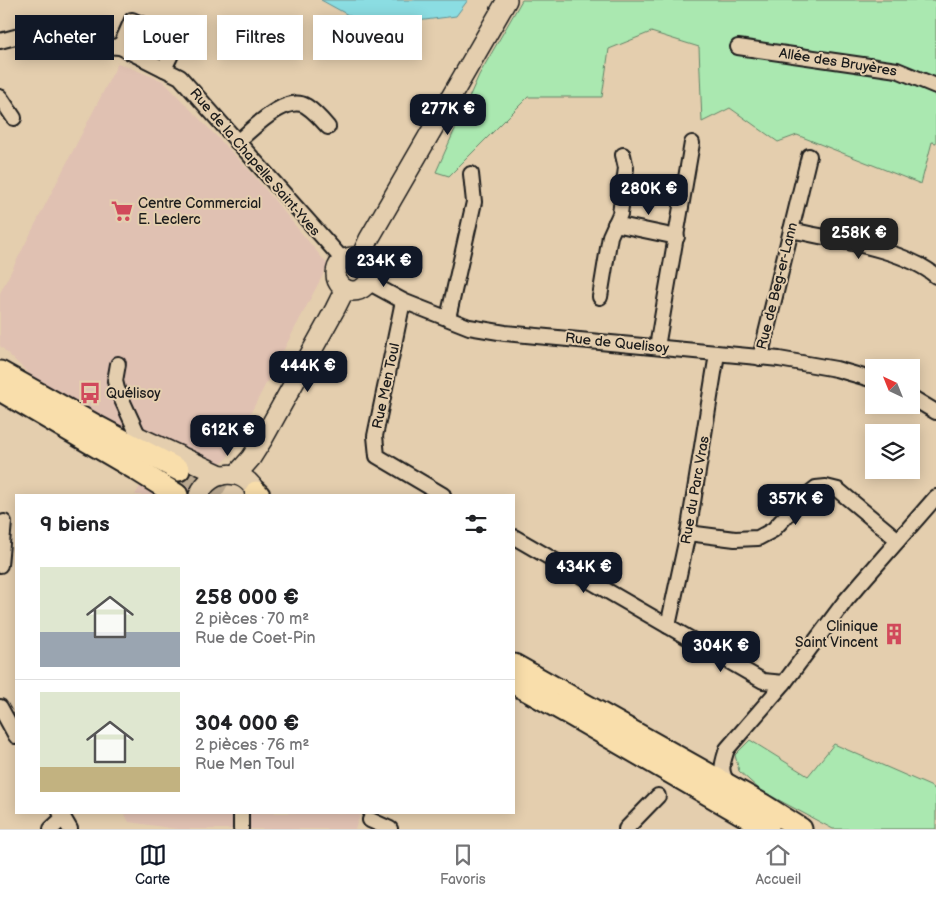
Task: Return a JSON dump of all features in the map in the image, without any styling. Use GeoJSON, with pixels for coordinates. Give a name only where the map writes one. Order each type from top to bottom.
{"type":"FeatureCollection","features":[{"type":"Feature","properties":{"kind":"main road"},"geometry":{"type":"LineString","coordinates":[[0,366],[90,410],[139,437]]}},
{"type":"Feature","properties":{"kind":"main road"},"geometry":{"type":"LineString","coordinates":[[0,372],[88,421],[177,481]]}},
{"type":"Feature","properties":{"kind":"main road"},"geometry":{"type":"LineString","coordinates":[[0,383],[177,481]]}},
{"type":"Feature","properties":{"kind":"main road"},"geometry":{"type":"LineString","coordinates":[[0,390],[137,470],[177,481]]}},
{"type":"Feature","properties":{"kind":"main road"},"geometry":{"type":"LineString","coordinates":[[515,660],[574,707]]}},
{"type":"Feature","properties":{"kind":"main road"},"geometry":{"type":"LineString","coordinates":[[515,666],[574,707],[768,829]]}},
{"type":"Feature","properties":{"kind":"main road"},"geometry":{"type":"LineString","coordinates":[[515,679],[574,707],[731,787],[801,829]]}},
{"type":"Feature","properties":{"kind":"main road"},"geometry":{"type":"LineString","coordinates":[[515,683],[574,707]]}},
{"type":"Feature","properties":{"kind":"street"},"geometry":{"type":"LineString","coordinates":[[352,260],[368,267],[370,275],[368,282],[358,290],[352,291],[344,289],[338,281],[336,274],[339,264],[352,260],[374,230],[507,0]]}},
{"type":"Feature","properties":{"kind":"street"},"geometry":{"type":"LineString","coordinates":[[120,47],[132,20],[178,40],[164,69]]}},
{"type":"Feature","properties":{"kind":"street","name":"Rue de la Chapelle Saint-Yves"},"geometry":{"type":"LineString","coordinates":[[0,41],[36,33],[57,35],[102,46],[120,47],[180,78],[237,142],[352,260]]}},
{"type":"Feature","properties":{"kind":"street","name":"Allée des Bruyères"},"geometry":{"type":"LineString","coordinates":[[738,47],[897,70],[936,86]]}},
{"type":"Feature","properties":{"kind":"street"},"geometry":{"type":"LineString","coordinates":[[0,97],[14,118]]}},
{"type":"Feature","properties":{"kind":"street"},"geometry":{"type":"LineString","coordinates":[[237,142],[279,108],[295,103],[305,105],[328,127]]}},
{"type":"Feature","properties":{"kind":"street"},"geometry":{"type":"LineString","coordinates":[[657,347],[692,143]]}},
{"type":"Feature","properties":{"kind":"street"},"geometry":{"type":"LineString","coordinates":[[600,297],[610,236],[620,214],[626,168],[623,155]]}},
{"type":"Feature","properties":{"kind":"street","name":"Rue de Beg-er-Lann"},"geometry":{"type":"LineString","coordinates":[[760,358],[809,156]]}},
{"type":"Feature","properties":{"kind":"street"},"geometry":{"type":"LineString","coordinates":[[448,318],[474,202],[471,174]]}},
{"type":"Feature","properties":{"kind":"street"},"geometry":{"type":"LineString","coordinates":[[615,224],[677,237]]}},
{"type":"Feature","properties":{"kind":"street"},"geometry":{"type":"LineString","coordinates":[[790,230],[902,257],[929,270],[936,276]]}},
{"type":"Feature","properties":{"kind":"street","name":"Rue de Quelisoy"},"geometry":{"type":"LineString","coordinates":[[368,282],[387,294],[469,327],[505,333],[760,358],[778,358],[836,368],[865,377]]}},
{"type":"Feature","properties":{"kind":"street"},"geometry":{"type":"LineString","coordinates":[[200,494],[205,484],[212,479],[229,475],[251,458],[335,309],[344,289]]}},
{"type":"Feature","properties":{"kind":"street","name":"Rue Men Toul"},"geometry":{"type":"LineString","coordinates":[[403,301],[375,436],[377,456],[441,494]]}},
{"type":"Feature","properties":{"kind":"street","name":"Rue du Parc Vras"},"geometry":{"type":"LineString","coordinates":[[668,626],[688,533],[717,354]]}},
{"type":"Feature","properties":{"kind":"street"},"geometry":{"type":"LineString","coordinates":[[118,364],[115,381],[117,389],[139,437],[248,482],[257,494]]}},
{"type":"Feature","properties":{"kind":"street"},"geometry":{"type":"LineString","coordinates":[[920,402],[936,412]]}},
{"type":"Feature","properties":{"kind":"street"},"geometry":{"type":"LineString","coordinates":[[688,533],[735,539],[758,538],[773,530],[816,488],[826,487],[838,490],[898,540]]}},
{"type":"Feature","properties":{"kind":"street"},"geometry":{"type":"LineString","coordinates":[[731,787],[722,775],[727,749],[784,683],[846,600],[936,497]]}},
{"type":"Feature","properties":{"kind":"street"},"geometry":{"type":"LineString","coordinates":[[0,565],[4,522]]}},
{"type":"Feature","properties":{"kind":"street"},"geometry":{"type":"LineString","coordinates":[[515,538],[764,681],[784,683]]}},
{"type":"Feature","properties":{"kind":"street"},"geometry":{"type":"LineString","coordinates":[[0,707],[15,734]]}},
{"type":"Feature","properties":{"kind":"street"},"geometry":{"type":"LineString","coordinates":[[626,829],[658,796]]}},
{"type":"Feature","properties":{"kind":"street"},"geometry":{"type":"LineString","coordinates":[[241,814],[241,829]]}},
{"type":"Feature","properties":{"kind":"street"},"geometry":{"type":"LineString","coordinates":[[51,829],[64,820]]}},
{"type":"Feature","properties":{"kind":"street"},"geometry":{"type":"LineString","coordinates":[[369,820],[390,829]]}},
{"type":"Feature","properties":{"kind":"shaded area"},"geometry":{"type":"Polygon","coordinates":[[[118,63],[163,81],[251,172],[328,265],[226,460],[204,471],[187,494],[136,494],[142,483],[0,346],[0,293],[118,63]]]}},
{"type":"Feature","properties":{"kind":"shaded area"},"geometry":{"type":"Polygon","coordinates":[[[125,814],[361,814],[355,829],[177,829],[129,822],[125,814]]]}},
{"type":"Feature","properties":{"kind":"green space"},"geometry":{"type":"Polygon","coordinates":[[[522,0],[936,0],[936,143],[932,142],[921,184],[797,135],[778,142],[730,108],[702,122],[699,47],[651,32],[609,49],[602,97],[528,97],[449,176],[436,172],[479,75],[522,0]]]}},
{"type":"Feature","properties":{"kind":"green space"},"geometry":{"type":"Polygon","coordinates":[[[750,740],[808,776],[834,744],[930,786],[936,790],[936,829],[833,829],[760,790],[739,771],[735,755],[750,740]]]}},
{"type":"Feature","properties":{"kind":"water"},"geometry":{"type":"Polygon","coordinates":[[[321,0],[468,0],[456,16],[422,20],[422,15],[348,15],[321,0]]]}},
{"type":"Feature","properties":{"kind":"tunnel"},"geometry":{"type":"LineString","coordinates":[[179,470],[220,494]]}},
{"type":"Feature","properties":{"kind":"place","name":"Centre Commercial E. Leclerc"},"geometry":{"type":"Point","coordinates":[122,211]}},
{"type":"Feature","properties":{"kind":"place","name":"Quélisoy"},"geometry":{"type":"Point","coordinates":[90,393]}},
{"type":"Feature","properties":{"kind":"place","name":"Clinique Saint Vincent"},"geometry":{"type":"Point","coordinates":[894,634]}}]}
